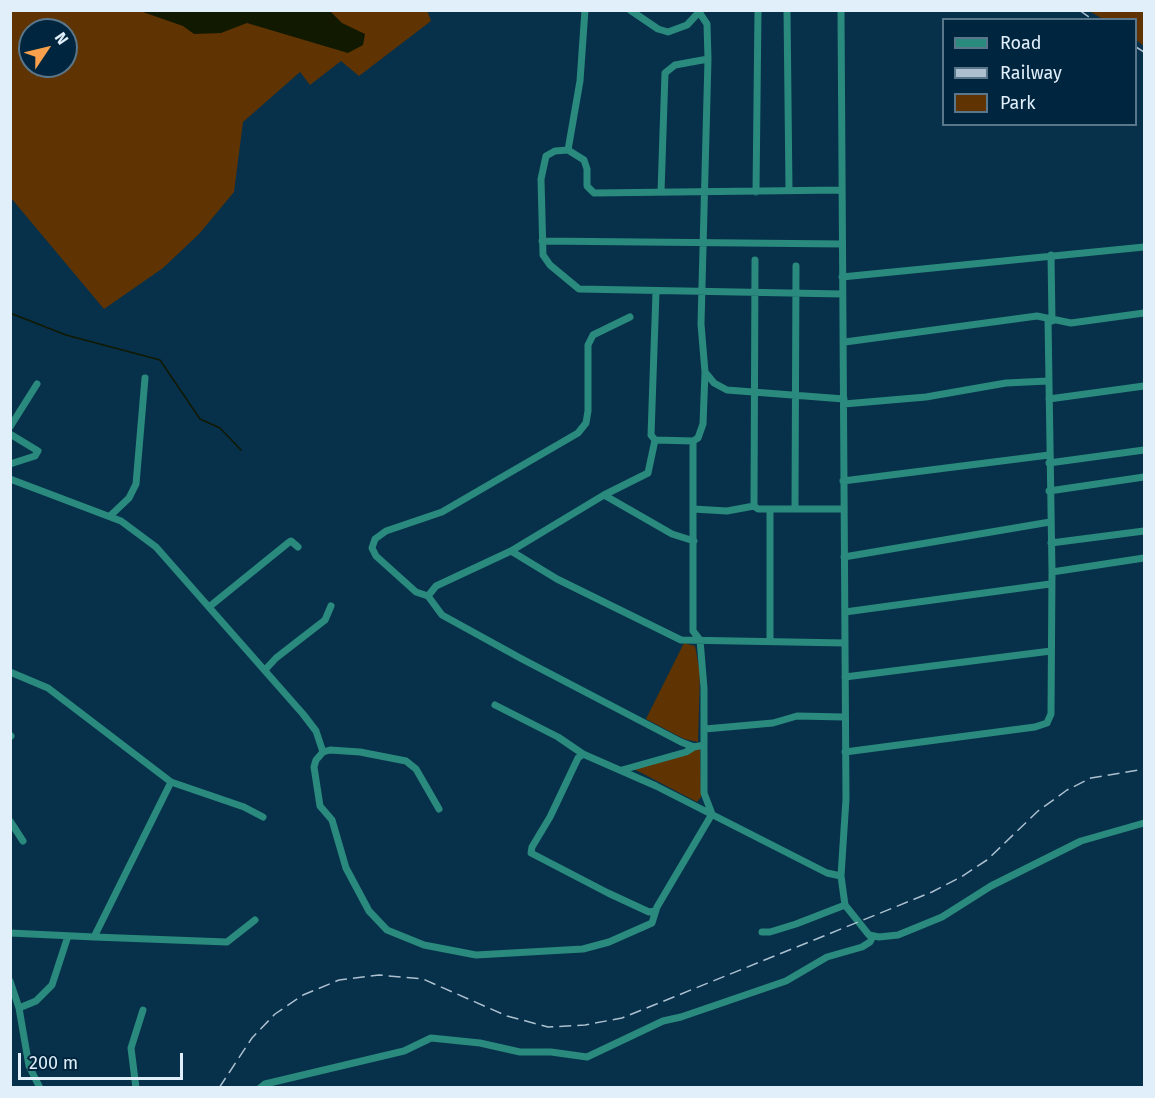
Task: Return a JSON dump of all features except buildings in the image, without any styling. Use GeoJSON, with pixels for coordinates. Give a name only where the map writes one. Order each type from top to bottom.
{"type":"FeatureCollection","features":[{"type":"Feature","properties":{"kind":"street"},"geometry":{"type":"LineString","coordinates":[[568,150],[570,127],[579,89],[585,10]]}},
{"type":"Feature","properties":{"kind":"street"},"geometry":{"type":"LineString","coordinates":[[630,10],[642,14],[668,32],[687,26],[700,11],[707,24],[706,192],[701,353],[705,372],[701,432],[693,441],[655,440],[651,435],[656,292]]}},
{"type":"Feature","properties":{"kind":"street"},"geometry":{"type":"LineString","coordinates":[[756,192],[758,10]]}},
{"type":"Feature","properties":{"kind":"street"},"geometry":{"type":"LineString","coordinates":[[786,10],[789,190]]}},
{"type":"Feature","properties":{"kind":"street"},"geometry":{"type":"LineString","coordinates":[[841,10],[842,294],[845,342],[843,509],[846,799],[841,876],[845,905],[865,931],[873,936],[898,935],[942,917],[991,886],[1066,848],[1108,831],[1144,823]]}},
{"type":"Feature","properties":{"kind":"street"},"geometry":{"type":"LineString","coordinates":[[661,192],[665,73],[675,65],[708,59]]}},
{"type":"Feature","properties":{"kind":"street"},"geometry":{"type":"LineString","coordinates":[[842,190],[594,193],[587,186],[587,168],[584,160],[568,150],[549,153],[543,162],[542,241],[545,260],[579,289],[842,294]]}},
{"type":"Feature","properties":{"kind":"street"},"geometry":{"type":"LineString","coordinates":[[542,241],[842,244]]}},
{"type":"Feature","properties":{"kind":"street"},"geometry":{"type":"LineString","coordinates":[[842,277],[1144,247]]}},
{"type":"Feature","properties":{"kind":"street"},"geometry":{"type":"LineString","coordinates":[[845,753],[1035,727],[1047,723],[1051,714],[1050,584],[1052,572],[1048,381],[1051,255]]}},
{"type":"Feature","properties":{"kind":"street"},"geometry":{"type":"LineString","coordinates":[[754,506],[755,260]]}},
{"type":"Feature","properties":{"kind":"street"},"geometry":{"type":"LineString","coordinates":[[795,508],[796,266]]}},
{"type":"Feature","properties":{"kind":"street"},"geometry":{"type":"LineString","coordinates":[[845,342],[1037,316],[1071,323],[1144,313]]}},
{"type":"Feature","properties":{"kind":"street"},"geometry":{"type":"LineString","coordinates":[[630,317],[593,336],[588,345],[588,411],[586,423],[578,433],[442,512],[386,531],[375,539],[372,548],[375,556],[416,592],[428,596],[442,615],[694,747]]}},
{"type":"Feature","properties":{"kind":"street"},"geometry":{"type":"LineString","coordinates":[[705,372],[720,388],[844,402],[926,397],[1006,383],[1048,381]]}},
{"type":"Feature","properties":{"kind":"street"},"geometry":{"type":"LineString","coordinates":[[110,516],[129,498],[136,484],[145,378]]}},
{"type":"Feature","properties":{"kind":"street"},"geometry":{"type":"LineString","coordinates":[[10,427],[37,384]]}},
{"type":"Feature","properties":{"kind":"street"},"geometry":{"type":"LineString","coordinates":[[1049,399],[1144,386]]}},
{"type":"Feature","properties":{"kind":"street"},"geometry":{"type":"LineString","coordinates":[[10,434],[38,452],[31,457],[10,464]]}},
{"type":"Feature","properties":{"kind":"street"},"geometry":{"type":"LineString","coordinates":[[428,596],[436,586],[511,551],[604,495],[648,473],[655,440]]}},
{"type":"Feature","properties":{"kind":"street"},"geometry":{"type":"LineString","coordinates":[[693,441],[693,631],[700,640],[705,729],[704,793],[712,814]]}},
{"type":"Feature","properties":{"kind":"street"},"geometry":{"type":"LineString","coordinates":[[843,481],[1144,450]]}},
{"type":"Feature","properties":{"kind":"street"},"geometry":{"type":"LineString","coordinates":[[1049,491],[1144,477]]}},
{"type":"Feature","properties":{"kind":"street"},"geometry":{"type":"LineString","coordinates":[[10,479],[110,516],[156,547],[308,720],[316,731],[323,752],[314,767],[320,806],[332,820],[346,868],[369,910],[387,930],[424,945],[476,955],[583,949],[645,928],[652,923],[655,911],[712,814]]}},
{"type":"Feature","properties":{"kind":"street"},"geometry":{"type":"LineString","coordinates":[[604,495],[672,534],[694,541]]}},
{"type":"Feature","properties":{"kind":"street"},"geometry":{"type":"LineString","coordinates":[[693,509],[727,511],[754,506],[758,509],[843,509]]}},
{"type":"Feature","properties":{"kind":"street"},"geometry":{"type":"LineString","coordinates":[[770,509],[770,641]]}},
{"type":"Feature","properties":{"kind":"street"},"geometry":{"type":"LineString","coordinates":[[844,557],[1050,522]]}},
{"type":"Feature","properties":{"kind":"street"},"geometry":{"type":"LineString","coordinates":[[1051,543],[1144,531]]}},
{"type":"Feature","properties":{"kind":"street"},"geometry":{"type":"LineString","coordinates":[[209,607],[288,543],[291,542],[298,547]]}},
{"type":"Feature","properties":{"kind":"street"},"geometry":{"type":"LineString","coordinates":[[511,551],[557,579],[681,640],[845,643]]}},
{"type":"Feature","properties":{"kind":"street"},"geometry":{"type":"LineString","coordinates":[[1052,572],[1144,558]]}},
{"type":"Feature","properties":{"kind":"street"},"geometry":{"type":"LineString","coordinates":[[845,612],[1050,584]]}},
{"type":"Feature","properties":{"kind":"street"},"geometry":{"type":"LineString","coordinates":[[265,670],[276,658],[325,620],[331,606]]}},
{"type":"Feature","properties":{"kind":"street"},"geometry":{"type":"LineString","coordinates":[[845,677],[1051,651]]}},
{"type":"Feature","properties":{"kind":"street"},"geometry":{"type":"LineString","coordinates":[[10,672],[48,688],[171,782],[244,807],[263,817]]}},
{"type":"Feature","properties":{"kind":"street"},"geometry":{"type":"LineString","coordinates":[[495,705],[558,737],[583,754],[622,770],[827,873],[841,876]]}},
{"type":"Feature","properties":{"kind":"street"},"geometry":{"type":"LineString","coordinates":[[705,729],[773,723],[797,716],[844,717]]}},
{"type":"Feature","properties":{"kind":"street"},"geometry":{"type":"LineString","coordinates":[[622,770],[704,745]]}},
{"type":"Feature","properties":{"kind":"street"},"geometry":{"type":"LineString","coordinates":[[323,752],[360,752],[406,762],[416,769],[439,810]]}},
{"type":"Feature","properties":{"kind":"street"},"geometry":{"type":"LineString","coordinates":[[583,754],[578,758],[531,853],[608,893],[649,912],[655,911]]}},
{"type":"Feature","properties":{"kind":"street"},"geometry":{"type":"LineString","coordinates":[[94,937],[171,782]]}},
{"type":"Feature","properties":{"kind":"street"},"geometry":{"type":"LineString","coordinates":[[10,821],[23,841]]}},
{"type":"Feature","properties":{"kind":"street"},"geometry":{"type":"LineString","coordinates":[[762,932],[770,932],[796,924],[845,905]]}},
{"type":"Feature","properties":{"kind":"street"},"geometry":{"type":"LineString","coordinates":[[10,933],[227,942],[255,920]]}},
{"type":"Feature","properties":{"kind":"street"},"geometry":{"type":"LineString","coordinates":[[20,1008],[36,1001],[52,984],[68,936]]}},
{"type":"Feature","properties":{"kind":"street"},"geometry":{"type":"LineString","coordinates":[[260,1088],[265,1084],[404,1051],[431,1038],[480,1043],[520,1052],[587,1057],[663,1021],[786,981],[827,957],[862,947],[870,942],[873,936]]}},
{"type":"Feature","properties":{"kind":"street"},"geometry":{"type":"LineString","coordinates":[[10,981],[20,1008],[29,1066],[40,1088]]}},
{"type":"Feature","properties":{"kind":"street"},"geometry":{"type":"LineString","coordinates":[[136,1088],[131,1048],[143,1010]]}},
{"type":"Feature","properties":{"kind":"green space"},"geometry":{"type":"Polygon","coordinates":[[[427,10],[431,21],[359,76],[341,61],[310,85],[300,72],[243,122],[234,192],[199,234],[163,268],[104,309],[11,198],[10,11],[427,10]]]}},
{"type":"Feature","properties":{"kind":"green space"},"geometry":{"type":"Polygon","coordinates":[[[1089,11],[1144,11],[1144,46],[1137,41],[1137,18],[1101,18],[1089,11]]]}},
{"type":"Feature","properties":{"kind":"green space"},"geometry":{"type":"Polygon","coordinates":[[[684,643],[695,646],[700,672],[698,742],[684,739],[646,719],[684,643]]]}},
{"type":"Feature","properties":{"kind":"green space"},"geometry":{"type":"Polygon","coordinates":[[[700,748],[701,797],[697,802],[634,769],[700,748]]]}},
{"type":"Feature","properties":{"kind":"shaded area"},"geometry":{"type":"Polygon","coordinates":[[[140,11],[330,11],[342,23],[365,34],[363,45],[348,53],[247,23],[221,33],[194,34],[183,26],[140,11]]]}},
{"type":"Feature","properties":{"kind":"waterway"},"geometry":{"type":"LineString","coordinates":[[10,313],[66,335],[160,360],[200,419],[220,428],[241,450]]}},
{"type":"Feature","properties":{"kind":"railway"},"geometry":{"type":"LineString","coordinates":[[1079,10],[1090,18]]}},
{"type":"Feature","properties":{"kind":"railway"},"geometry":{"type":"LineString","coordinates":[[1137,48],[1144,52]]}},
{"type":"Feature","properties":{"kind":"railway"},"geometry":{"type":"LineString","coordinates":[[219,1088],[252,1038],[275,1014],[303,995],[339,980],[379,975],[423,979],[507,1016],[548,1027],[585,1025],[622,1018],[932,892],[987,860],[1038,811],[1067,790],[1091,778],[1144,769]]}}]}
